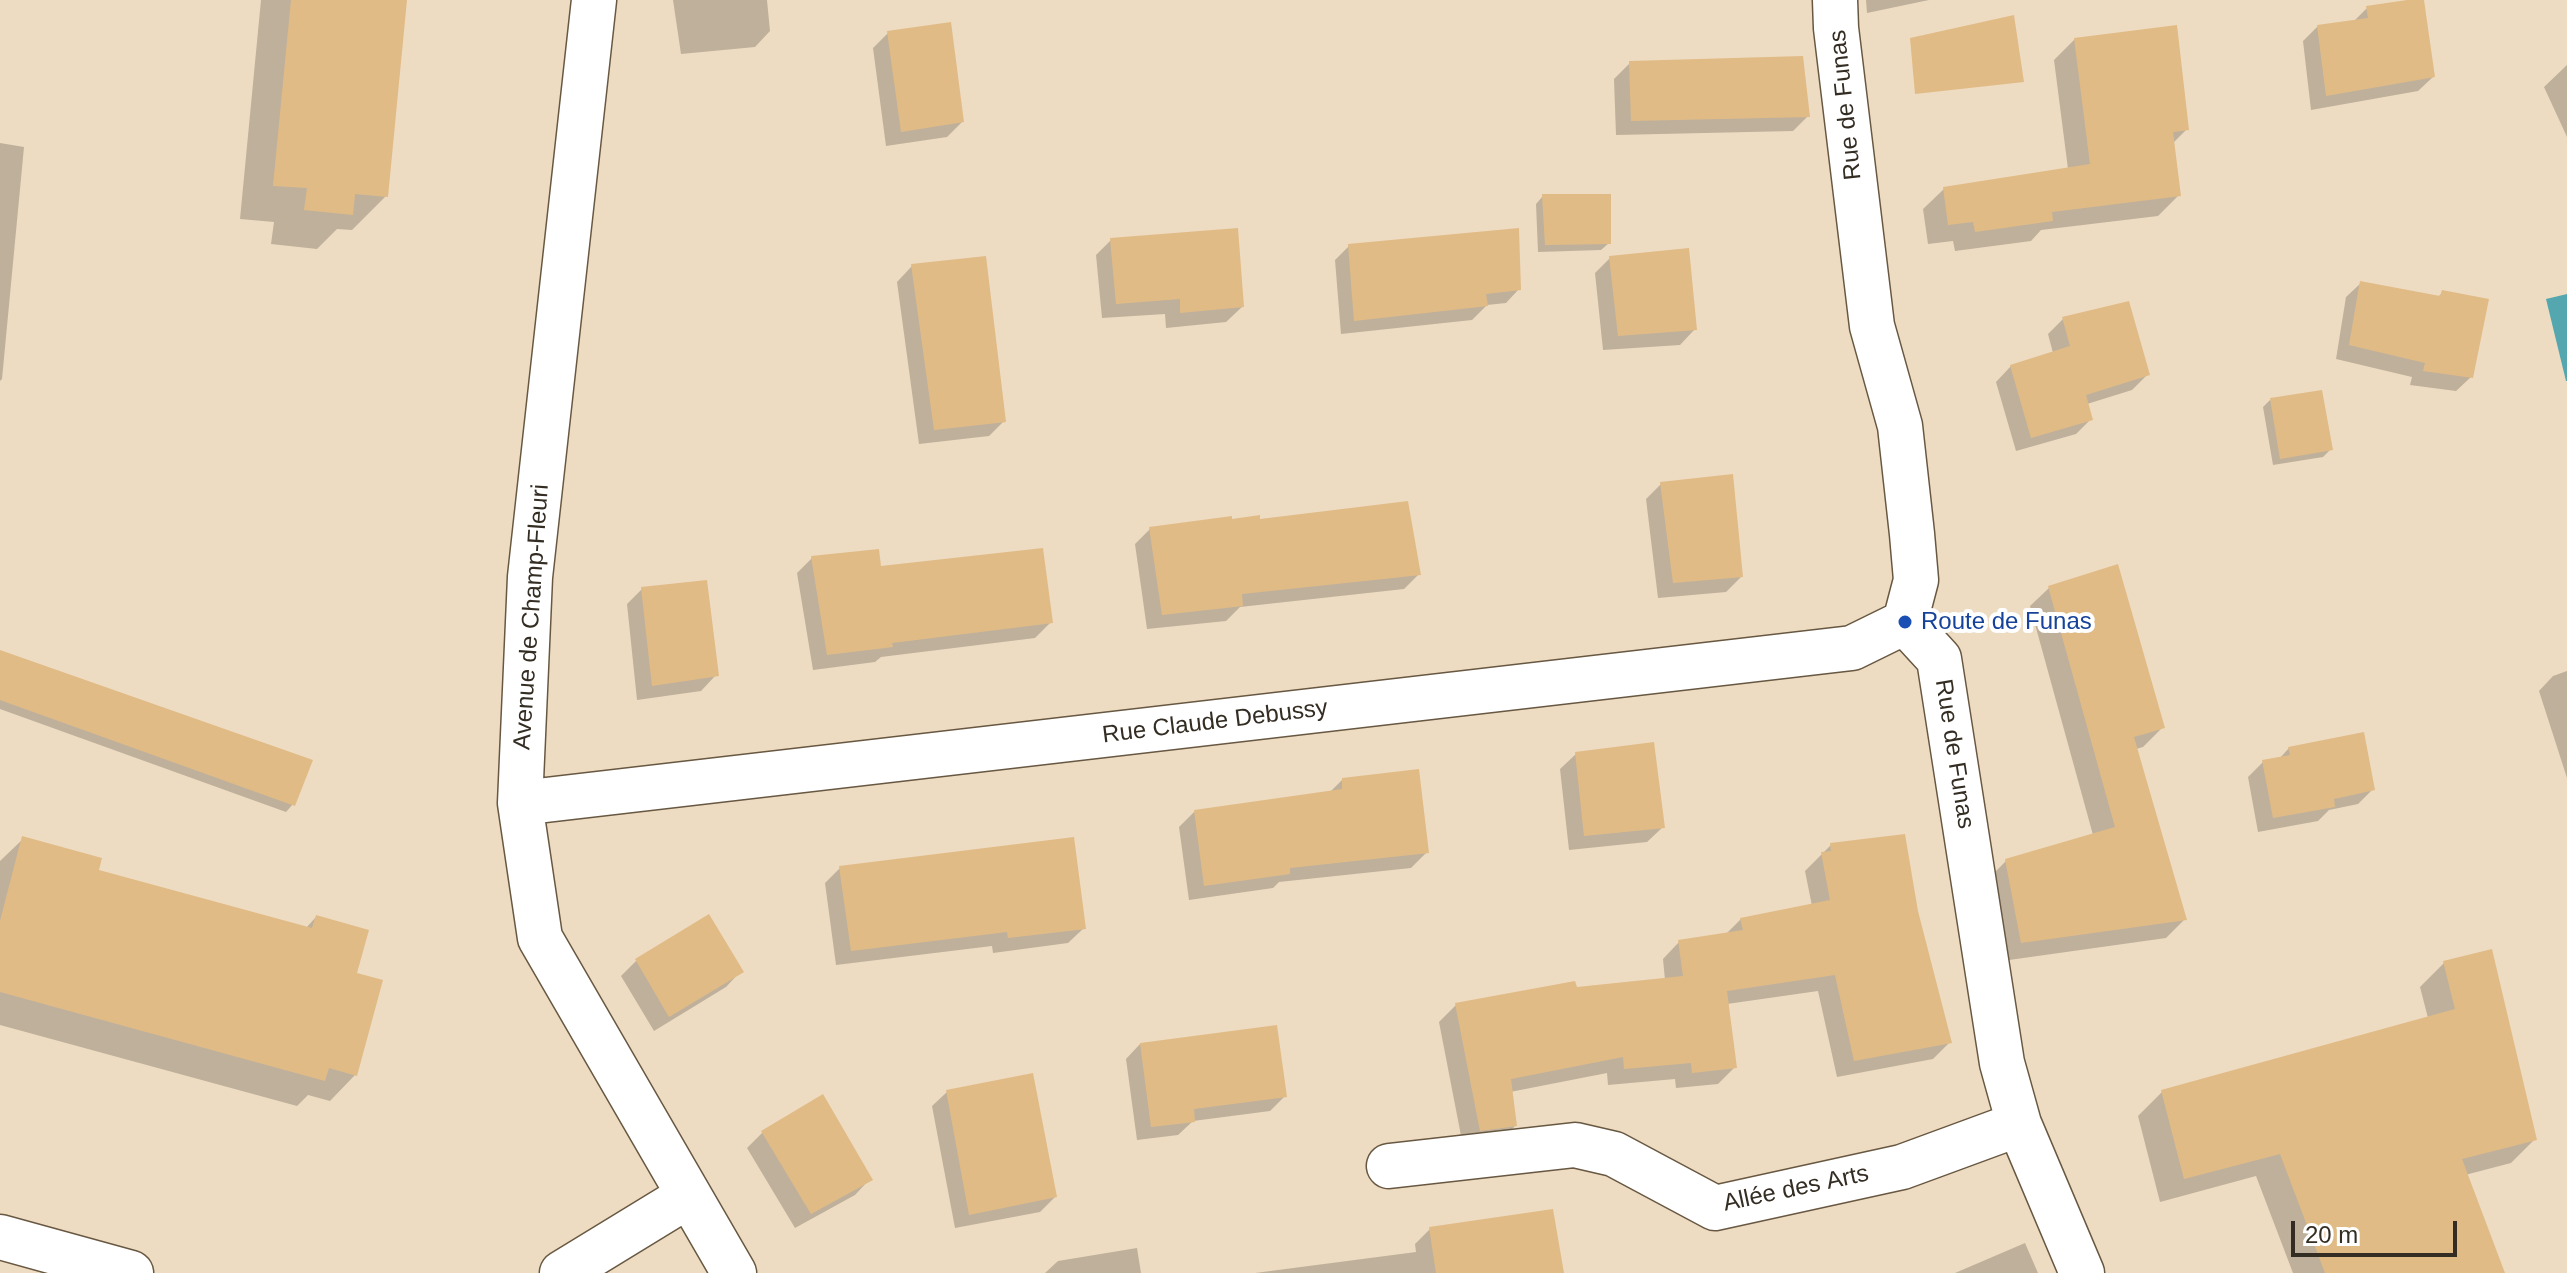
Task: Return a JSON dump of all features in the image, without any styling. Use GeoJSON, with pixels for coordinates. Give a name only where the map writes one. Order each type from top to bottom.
{"type":"FeatureCollection","features":[{"type":"Feature","properties":{"kind":"street","name":"Avenue de Champ-Fleuri"},"geometry":{"type":"LineString","coordinates":[[594,0],[530,577],[520,803],[540,938],[734,1273]]}},
{"type":"Feature","properties":{"kind":"street","name":"Rue de Funas"},"geometry":{"type":"LineString","coordinates":[[1835,0],[1872,326],[1900,426],[1916,580],[1905,622],[1939,659],[2002,1063],[2019,1124],[2082,1273]]}},
{"type":"Feature","properties":{"kind":"street","name":"Rue Claude Debussy"},"geometry":{"type":"LineString","coordinates":[[520,803],[1852,648],[1905,622]]}},
{"type":"Feature","properties":{"kind":"street","name":"Allée des Arts"},"geometry":{"type":"LineString","coordinates":[[1389,1166],[1575,1145],[1614,1154],[1715,1208],[1902,1167],[2019,1124]]}},
{"type":"Feature","properties":{"kind":"street"},"geometry":{"type":"LineString","coordinates":[[562,1273],[688,1196]]}},
{"type":"Feature","properties":{"kind":"street"},"geometry":{"type":"LineString","coordinates":[[0,1237],[131,1273]]}},
{"type":"Feature","properties":{"kind":"water"},"geometry":{"type":"Polygon","coordinates":[[[2567,294],[2567,381],[2566,381],[2546,299],[2567,294]]]}},
{"type":"Feature","properties":{"kind":"building"},"geometry":{"type":"Polygon","coordinates":[[[291,0],[407,0],[388,197],[355,194],[353,215],[304,210],[307,188],[273,186],[291,0]]]}},
{"type":"Feature","properties":{"kind":"building"},"geometry":{"type":"Polygon","coordinates":[[[2424,0],[2435,77],[2326,96],[2317,25],[2368,18],[2366,6],[2424,0]]]}},
{"type":"Feature","properties":{"kind":"building"},"geometry":{"type":"Polygon","coordinates":[[[2014,15],[2024,82],[1915,94],[1910,38],[2014,15]]]}},
{"type":"Feature","properties":{"kind":"building"},"geometry":{"type":"Polygon","coordinates":[[[951,22],[964,122],[901,132],[887,31],[951,22]]]}},
{"type":"Feature","properties":{"kind":"building"},"geometry":{"type":"Polygon","coordinates":[[[2177,25],[2189,130],[2173,132],[2181,196],[2052,212],[2053,221],[1975,232],[1973,222],[1948,225],[1943,187],[2090,164],[2074,38],[2177,25]]]}},
{"type":"Feature","properties":{"kind":"building"},"geometry":{"type":"Polygon","coordinates":[[[1803,56],[1810,117],[1631,121],[1629,61],[1803,56]]]}},
{"type":"Feature","properties":{"kind":"building"},"geometry":{"type":"Polygon","coordinates":[[[1542,194],[1611,194],[1611,244],[1545,245],[1542,194]]]}},
{"type":"Feature","properties":{"kind":"building"},"geometry":{"type":"Polygon","coordinates":[[[1238,228],[1244,307],[1180,313],[1180,299],[1116,304],[1110,238],[1238,228]]]}},
{"type":"Feature","properties":{"kind":"building"},"geometry":{"type":"Polygon","coordinates":[[[1519,228],[1521,290],[1486,294],[1488,306],[1354,321],[1348,244],[1519,228]]]}},
{"type":"Feature","properties":{"kind":"building"},"geometry":{"type":"Polygon","coordinates":[[[1689,248],[1697,330],[1618,336],[1609,256],[1689,248]]]}},
{"type":"Feature","properties":{"kind":"building"},"geometry":{"type":"Polygon","coordinates":[[[986,256],[1006,422],[934,430],[911,264],[986,256]]]}},
{"type":"Feature","properties":{"kind":"building"},"geometry":{"type":"Polygon","coordinates":[[[2360,281],[2440,296],[2442,290],[2489,299],[2473,378],[2423,371],[2425,363],[2349,345],[2360,281]]]}},
{"type":"Feature","properties":{"kind":"building"},"geometry":{"type":"Polygon","coordinates":[[[2129,301],[2150,375],[2086,395],[2093,420],[2031,438],[2010,365],[2070,346],[2062,317],[2129,301]]]}},
{"type":"Feature","properties":{"kind":"building"},"geometry":{"type":"Polygon","coordinates":[[[2322,390],[2333,450],[2280,459],[2270,398],[2322,390]]]}},
{"type":"Feature","properties":{"kind":"building"},"geometry":{"type":"Polygon","coordinates":[[[1733,474],[1743,577],[1673,583],[1660,482],[1733,474]]]}},
{"type":"Feature","properties":{"kind":"building"},"geometry":{"type":"Polygon","coordinates":[[[1408,501],[1421,575],[1242,594],[1243,606],[1162,615],[1149,527],[1232,516],[1232,519],[1260,515],[1260,519],[1408,501]]]}},
{"type":"Feature","properties":{"kind":"building"},"geometry":{"type":"Polygon","coordinates":[[[1043,548],[1053,623],[892,643],[893,647],[827,655],[811,556],[879,549],[881,566],[1043,548]]]}},
{"type":"Feature","properties":{"kind":"building"},"geometry":{"type":"Polygon","coordinates":[[[2118,564],[2165,728],[2134,737],[2187,920],[2021,943],[2005,859],[2115,827],[2048,586],[2118,564]]]}},
{"type":"Feature","properties":{"kind":"building"},"geometry":{"type":"Polygon","coordinates":[[[707,580],[719,676],[652,686],[641,587],[707,580]]]}},
{"type":"Feature","properties":{"kind":"building"},"geometry":{"type":"Polygon","coordinates":[[[0,650],[313,760],[295,806],[0,700],[0,650]]]}},
{"type":"Feature","properties":{"kind":"building"},"geometry":{"type":"Polygon","coordinates":[[[2364,732],[2375,790],[2334,799],[2335,807],[2273,818],[2262,760],[2290,755],[2288,747],[2364,732]]]}},
{"type":"Feature","properties":{"kind":"building"},"geometry":{"type":"Polygon","coordinates":[[[1654,742],[1665,828],[1584,836],[1575,752],[1654,742]]]}},
{"type":"Feature","properties":{"kind":"building"},"geometry":{"type":"Polygon","coordinates":[[[1419,769],[1429,853],[1290,868],[1290,874],[1204,886],[1194,810],[1342,789],[1342,778],[1419,769]]]}},
{"type":"Feature","properties":{"kind":"building"},"geometry":{"type":"Polygon","coordinates":[[[1905,834],[1918,911],[1952,1043],[1854,1061],[1835,975],[1727,991],[1737,1068],[1692,1073],[1691,1063],[1624,1069],[1623,1057],[1511,1079],[1517,1126],[1480,1131],[1455,1003],[1575,981],[1577,987],[1683,976],[1678,940],[1743,930],[1740,918],[1830,900],[1821,852],[1831,851],[1830,843],[1905,834]]]}},
{"type":"Feature","properties":{"kind":"building"},"geometry":{"type":"Polygon","coordinates":[[[22,836],[102,858],[99,870],[312,928],[316,915],[369,930],[357,973],[383,980],[357,1076],[329,1068],[325,1081],[0,992],[0,921],[22,836]]]}},
{"type":"Feature","properties":{"kind":"building"},"geometry":{"type":"Polygon","coordinates":[[[1074,837],[1086,929],[1008,938],[1007,932],[851,951],[839,866],[1074,837]]]}},
{"type":"Feature","properties":{"kind":"building"},"geometry":{"type":"Polygon","coordinates":[[[709,914],[744,972],[669,1017],[635,959],[709,914]]]}},
{"type":"Feature","properties":{"kind":"building"},"geometry":{"type":"Polygon","coordinates":[[[2492,949],[2537,1140],[2462,1159],[2505,1273],[2325,1273],[2280,1154],[2184,1179],[2161,1090],[2455,1009],[2443,961],[2492,949]]]}},
{"type":"Feature","properties":{"kind":"building"},"geometry":{"type":"Polygon","coordinates":[[[1277,1025],[1287,1097],[1194,1109],[1195,1122],[1151,1127],[1140,1043],[1277,1025]]]}},
{"type":"Feature","properties":{"kind":"building"},"geometry":{"type":"Polygon","coordinates":[[[1033,1073],[1057,1197],[969,1215],[946,1090],[1033,1073]]]}},
{"type":"Feature","properties":{"kind":"building"},"geometry":{"type":"Polygon","coordinates":[[[823,1094],[873,1180],[811,1214],[761,1131],[823,1094]]]}},
{"type":"Feature","properties":{"kind":"building"},"geometry":{"type":"Polygon","coordinates":[[[1553,1209],[1564,1273],[1436,1273],[1429,1227],[1553,1209]]]}},
{"type":"Feature","properties":{"kind":"place","name":"Route de Funas"},"geometry":{"type":"Point","coordinates":[1905,622]}}]}
